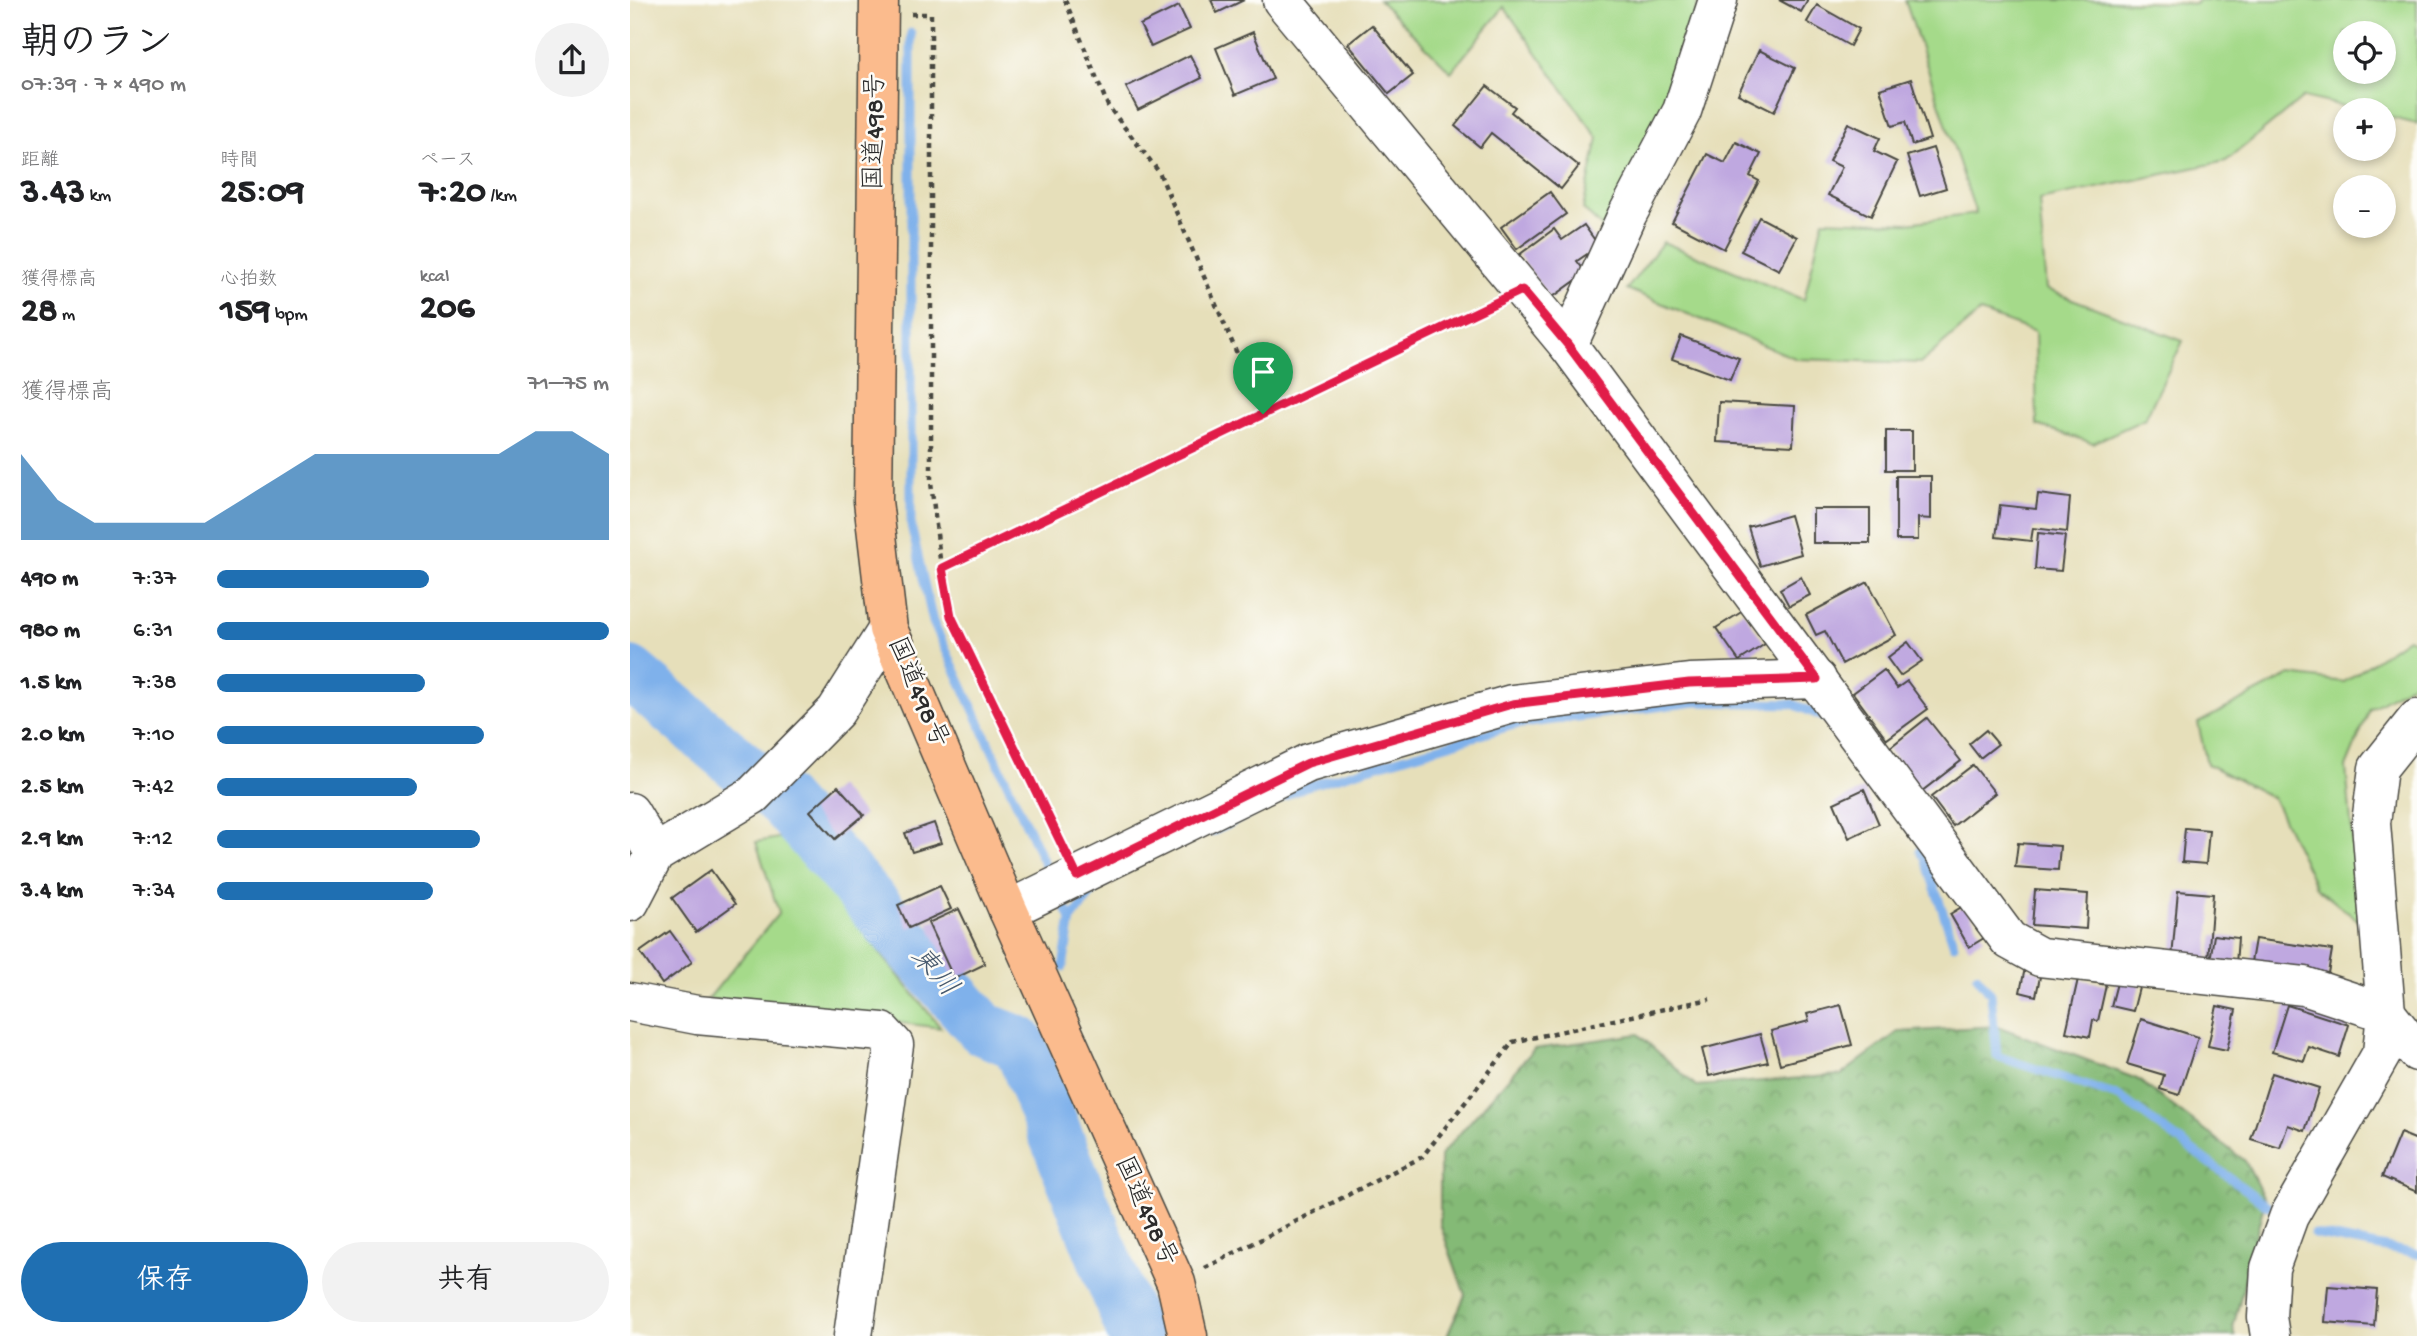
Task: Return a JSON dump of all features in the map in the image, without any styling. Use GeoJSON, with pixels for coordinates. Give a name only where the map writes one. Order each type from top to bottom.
{"type":"FeatureCollection","features":[{"type":"Feature","properties":{"kind":"highway","name":"国道498号"},"geometry":{"type":"LineString","coordinates":[[879,8],[873,501],[888,629],[1023,902],[1176,1283],[1188,1336]]}},
{"type":"Feature","properties":{"kind":"street"},"geometry":{"type":"LineString","coordinates":[[1282,0],[1568,345],[2008,940],[2040,957],[2304,986],[2386,1013],[2417,1052]]}},
{"type":"Feature","properties":{"kind":"street"},"geometry":{"type":"LineString","coordinates":[[1568,345],[1626,217],[1682,111],[1718,0]]}},
{"type":"Feature","properties":{"kind":"street"},"geometry":{"type":"LineString","coordinates":[[630,902],[656,854],[764,784],[836,711],[888,629]]}},
{"type":"Feature","properties":{"kind":"street"},"geometry":{"type":"LineString","coordinates":[[1023,902],[1308,763],[1512,704],[1689,683],[1817,679]]}},
{"type":"Feature","properties":{"kind":"street"},"geometry":{"type":"LineString","coordinates":[[2270,1336],[2267,1317],[2270,1268],[2289,1216],[2382,1053],[2386,1013],[2371,824],[2378,768],[2417,719]]}},
{"type":"Feature","properties":{"kind":"street"},"geometry":{"type":"LineString","coordinates":[[630,812],[656,854]]}},
{"type":"Feature","properties":{"kind":"street"},"geometry":{"type":"LineString","coordinates":[[630,1002],[697,1016],[882,1032],[894,1045],[853,1336]]}},
{"type":"Feature","properties":{"kind":"path"},"geometry":{"type":"LineString","coordinates":[[1065,0],[1108,106],[1159,172],[1263,414]]}},
{"type":"Feature","properties":{"kind":"path"},"geometry":{"type":"LineString","coordinates":[[879,8],[930,14],[931,482],[951,616],[1077,876]]}},
{"type":"Feature","properties":{"kind":"path"},"geometry":{"type":"LineString","coordinates":[[942,568],[1522,290]]}},
{"type":"Feature","properties":{"kind":"path"},"geometry":{"type":"LineString","coordinates":[[1176,1283],[1422,1157],[1513,1042],[1710,999]]}},
{"type":"Feature","properties":{"kind":"green space"},"geometry":{"type":"Polygon","coordinates":[[[1379,0],[1698,0],[1677,100],[1607,232],[1583,209],[1598,138],[1504,7],[1451,72],[1379,0]]]}},
{"type":"Feature","properties":{"kind":"green space"},"geometry":{"type":"Polygon","coordinates":[[[1905,0],[2087,0],[2195,4],[2199,0],[2417,0],[2417,124],[2396,119],[2396,98],[2333,98],[2333,104],[2304,97],[2226,161],[2039,200],[2046,289],[2183,341],[2145,419],[2093,443],[2037,425],[2035,332],[1980,312],[1921,363],[1797,359],[1627,289],[1663,242],[1804,300],[1823,220],[1907,223],[1976,214],[1905,0]]]}},
{"type":"Feature","properties":{"kind":"green space"},"geometry":{"type":"Polygon","coordinates":[[[2408,638],[2417,643],[2417,681],[2370,709],[2346,767],[2360,922],[2316,887],[2273,798],[2207,764],[2198,723],[2290,675],[2344,682],[2408,638]]]}},
{"type":"Feature","properties":{"kind":"green space"},"geometry":{"type":"Polygon","coordinates":[[[783,837],[941,1028],[708,999],[779,913],[756,842],[783,837]]]}},
{"type":"Feature","properties":{"kind":"green space"},"geometry":{"type":"Polygon","coordinates":[[[1997,1026],[2137,1079],[2245,1161],[2265,1200],[2233,1328],[2236,1336],[1447,1336],[1465,1295],[1440,1224],[1440,1156],[1534,1049],[1638,1034],[1696,1086],[1841,1075],[1898,1032],[1997,1026]]]}},
{"type":"Feature","properties":{"kind":"building"},"geometry":{"type":"Polygon","coordinates":[[[1211,0],[1244,0],[1217,13],[1211,0]]]}},
{"type":"Feature","properties":{"kind":"building"},"geometry":{"type":"Polygon","coordinates":[[[1779,0],[1808,0],[1801,12],[1779,0]]]}},
{"type":"Feature","properties":{"kind":"building"},"geometry":{"type":"Polygon","coordinates":[[[1817,5],[1859,29],[1850,46],[1807,22],[1817,5]]]}},
{"type":"Feature","properties":{"kind":"building"},"geometry":{"type":"Polygon","coordinates":[[[1179,6],[1190,29],[1151,47],[1140,25],[1179,6]]]}},
{"type":"Feature","properties":{"kind":"building"},"geometry":{"type":"Polygon","coordinates":[[[1372,25],[1413,75],[1389,94],[1348,44],[1372,25]]]}},
{"type":"Feature","properties":{"kind":"building"},"geometry":{"type":"Polygon","coordinates":[[[1253,32],[1273,79],[1235,95],[1216,48],[1253,32]]]}},
{"type":"Feature","properties":{"kind":"building"},"geometry":{"type":"Polygon","coordinates":[[[1759,50],[1795,68],[1774,112],[1738,94],[1759,50]]]}},
{"type":"Feature","properties":{"kind":"building"},"geometry":{"type":"Polygon","coordinates":[[[1190,55],[1202,78],[1138,110],[1126,87],[1190,55]]]}},
{"type":"Feature","properties":{"kind":"building"},"geometry":{"type":"Polygon","coordinates":[[[1911,79],[1930,139],[1912,145],[1905,122],[1892,126],[1880,89],[1911,79]]]}},
{"type":"Feature","properties":{"kind":"building"},"geometry":{"type":"Polygon","coordinates":[[[1487,86],[1515,107],[1511,112],[1579,166],[1561,189],[1491,133],[1480,147],[1455,126],[1487,86]]]}},
{"type":"Feature","properties":{"kind":"building"},"geometry":{"type":"Polygon","coordinates":[[[1848,123],[1880,138],[1874,151],[1897,162],[1871,216],[1828,195],[1842,167],[1829,161],[1848,123]]]}},
{"type":"Feature","properties":{"kind":"building"},"geometry":{"type":"Polygon","coordinates":[[[1736,142],[1761,154],[1750,176],[1759,181],[1724,249],[1672,222],[1707,154],[1725,163],[1736,142]]]}},
{"type":"Feature","properties":{"kind":"building"},"geometry":{"type":"Polygon","coordinates":[[[1933,148],[1946,188],[1920,196],[1907,156],[1933,148]]]}},
{"type":"Feature","properties":{"kind":"building"},"geometry":{"type":"Polygon","coordinates":[[[1550,192],[1566,214],[1517,249],[1501,227],[1550,192]]]}},
{"type":"Feature","properties":{"kind":"building"},"geometry":{"type":"Polygon","coordinates":[[[1759,217],[1797,237],[1779,270],[1741,251],[1759,217]]]}},
{"type":"Feature","properties":{"kind":"building"},"geometry":{"type":"Polygon","coordinates":[[[1584,225],[1599,246],[1577,261],[1586,273],[1550,299],[1519,255],[1554,229],[1562,240],[1584,225]]]}},
{"type":"Feature","properties":{"kind":"building"},"geometry":{"type":"Polygon","coordinates":[[[1681,336],[1739,358],[1730,380],[1672,359],[1681,336]]]}},
{"type":"Feature","properties":{"kind":"building"},"geometry":{"type":"Polygon","coordinates":[[[1719,402],[1795,406],[1793,446],[1717,442],[1719,402]]]}},
{"type":"Feature","properties":{"kind":"building"},"geometry":{"type":"Polygon","coordinates":[[[1886,431],[1912,431],[1912,470],[1886,470],[1886,431]]]}},
{"type":"Feature","properties":{"kind":"building"},"geometry":{"type":"Polygon","coordinates":[[[1896,476],[1931,476],[1931,519],[1918,518],[1918,540],[1896,540],[1896,476]]]}},
{"type":"Feature","properties":{"kind":"building"},"geometry":{"type":"Polygon","coordinates":[[[2038,494],[2070,498],[2067,532],[2033,528],[2031,541],[1996,537],[2000,505],[2036,509],[2038,494]]]}},
{"type":"Feature","properties":{"kind":"building"},"geometry":{"type":"Polygon","coordinates":[[[1813,509],[1870,509],[1870,543],[1813,543],[1813,509]]]}},
{"type":"Feature","properties":{"kind":"building"},"geometry":{"type":"Polygon","coordinates":[[[1790,515],[1801,554],[1760,566],[1748,527],[1790,515]]]}},
{"type":"Feature","properties":{"kind":"building"},"geometry":{"type":"Polygon","coordinates":[[[2038,533],[2065,536],[2061,571],[2035,569],[2038,533]]]}},
{"type":"Feature","properties":{"kind":"building"},"geometry":{"type":"Polygon","coordinates":[[[1801,577],[1810,595],[1789,606],[1780,589],[1801,577]]]}},
{"type":"Feature","properties":{"kind":"building"},"geometry":{"type":"Polygon","coordinates":[[[1868,582],[1896,635],[1842,664],[1825,631],[1816,635],[1806,615],[1868,582]]]}},
{"type":"Feature","properties":{"kind":"building"},"geometry":{"type":"Polygon","coordinates":[[[1743,611],[1765,644],[1739,661],[1716,628],[1743,611]]]}},
{"type":"Feature","properties":{"kind":"building"},"geometry":{"type":"Polygon","coordinates":[[[1908,642],[1922,661],[1900,676],[1887,658],[1908,642]]]}},
{"type":"Feature","properties":{"kind":"building"},"geometry":{"type":"Polygon","coordinates":[[[1884,670],[1897,688],[1907,681],[1928,709],[1887,739],[1853,693],[1884,670]]]}},
{"type":"Feature","properties":{"kind":"building"},"geometry":{"type":"Polygon","coordinates":[[[1927,718],[1961,761],[1922,791],[1888,749],[1927,718]]]}},
{"type":"Feature","properties":{"kind":"building"},"geometry":{"type":"Polygon","coordinates":[[[1986,730],[1998,744],[1980,758],[1969,744],[1986,730]]]}},
{"type":"Feature","properties":{"kind":"building"},"geometry":{"type":"Polygon","coordinates":[[[1973,765],[1995,793],[1953,826],[1931,797],[1973,765]]]}},
{"type":"Feature","properties":{"kind":"building"},"geometry":{"type":"Polygon","coordinates":[[[838,786],[864,815],[835,839],[810,811],[838,786]]]}},
{"type":"Feature","properties":{"kind":"building"},"geometry":{"type":"Polygon","coordinates":[[[1864,789],[1879,824],[1849,838],[1834,803],[1864,789]]]}},
{"type":"Feature","properties":{"kind":"building"},"geometry":{"type":"Polygon","coordinates":[[[934,823],[941,843],[912,852],[905,833],[934,823]]]}},
{"type":"Feature","properties":{"kind":"building"},"geometry":{"type":"Polygon","coordinates":[[[2185,828],[2209,830],[2206,864],[2182,862],[2185,828]]]}},
{"type":"Feature","properties":{"kind":"building"},"geometry":{"type":"Polygon","coordinates":[[[2018,843],[2060,846],[2058,870],[2015,867],[2018,843]]]}},
{"type":"Feature","properties":{"kind":"building"},"geometry":{"type":"Polygon","coordinates":[[[711,870],[735,904],[696,932],[672,898],[711,870]]]}},
{"type":"Feature","properties":{"kind":"building"},"geometry":{"type":"Polygon","coordinates":[[[940,886],[951,909],[909,928],[898,905],[940,886]]]}},
{"type":"Feature","properties":{"kind":"building"},"geometry":{"type":"Polygon","coordinates":[[[2035,890],[2088,894],[2086,929],[2032,925],[2035,890]]]}},
{"type":"Feature","properties":{"kind":"building"},"geometry":{"type":"Polygon","coordinates":[[[2178,891],[2213,894],[2208,961],[2172,958],[2178,891]]]}},
{"type":"Feature","properties":{"kind":"building"},"geometry":{"type":"Polygon","coordinates":[[[1965,905],[1984,938],[1969,947],[1950,914],[1965,905]]]}},
{"type":"Feature","properties":{"kind":"building"},"geometry":{"type":"Polygon","coordinates":[[[959,909],[985,964],[954,979],[928,923],[959,909]]]}},
{"type":"Feature","properties":{"kind":"building"},"geometry":{"type":"Polygon","coordinates":[[[670,931],[692,962],[662,984],[640,952],[670,931]]]}},
{"type":"Feature","properties":{"kind":"building"},"geometry":{"type":"Polygon","coordinates":[[[2214,935],[2238,938],[2236,964],[2210,961],[2214,935]]]}},
{"type":"Feature","properties":{"kind":"building"},"geometry":{"type":"Polygon","coordinates":[[[2255,939],[2332,950],[2327,979],[2250,968],[2255,939]]]}},
{"type":"Feature","properties":{"kind":"building"},"geometry":{"type":"Polygon","coordinates":[[[2025,968],[2041,972],[2036,996],[2020,992],[2025,968]]]}},
{"type":"Feature","properties":{"kind":"building"},"geometry":{"type":"Polygon","coordinates":[[[2078,979],[2106,985],[2098,1021],[2093,1020],[2090,1037],[2066,1032],[2078,979]]]}},
{"type":"Feature","properties":{"kind":"building"},"geometry":{"type":"Polygon","coordinates":[[[2118,979],[2140,984],[2133,1011],[2111,1006],[2118,979]]]}},
{"type":"Feature","properties":{"kind":"building"},"geometry":{"type":"Polygon","coordinates":[[[1841,1005],[1852,1045],[1780,1064],[1771,1031],[1809,1021],[1807,1014],[1841,1005]]]}},
{"type":"Feature","properties":{"kind":"building"},"geometry":{"type":"Polygon","coordinates":[[[2287,1005],[2349,1025],[2339,1057],[2309,1047],[2304,1061],[2272,1052],[2287,1005]]]}},
{"type":"Feature","properties":{"kind":"building"},"geometry":{"type":"Polygon","coordinates":[[[2217,1006],[2236,1010],[2227,1050],[2208,1046],[2217,1006]]]}},
{"type":"Feature","properties":{"kind":"building"},"geometry":{"type":"Polygon","coordinates":[[[2141,1019],[2198,1037],[2179,1095],[2160,1089],[2164,1075],[2127,1064],[2141,1019]]]}},
{"type":"Feature","properties":{"kind":"building"},"geometry":{"type":"Polygon","coordinates":[[[1760,1034],[1768,1062],[1709,1076],[1702,1049],[1760,1034]]]}},
{"type":"Feature","properties":{"kind":"building"},"geometry":{"type":"Polygon","coordinates":[[[2272,1073],[2319,1088],[2305,1131],[2288,1125],[2280,1148],[2251,1139],[2272,1073]]]}},
{"type":"Feature","properties":{"kind":"building"},"geometry":{"type":"Polygon","coordinates":[[[2400,1133],[2417,1140],[2417,1192],[2382,1177],[2400,1133]]]}},
{"type":"Feature","properties":{"kind":"building"},"geometry":{"type":"Polygon","coordinates":[[[2328,1286],[2377,1290],[2374,1326],[2325,1322],[2328,1286]]]}},
{"type":"Feature","properties":{"kind":"waterway"},"geometry":{"type":"LineString","coordinates":[[911,33],[911,525],[933,622],[1051,878]]}},
{"type":"Feature","properties":{"kind":"waterway","name":"東川"},"geometry":{"type":"LineString","coordinates":[[630,673],[783,802],[983,1029],[1019,1043],[1135,1336]]}},
{"type":"Feature","properties":{"kind":"waterway"},"geometry":{"type":"LineString","coordinates":[[1212,832],[1304,787],[1514,725],[1696,702],[1793,704],[1828,719]]}},
{"type":"Feature","properties":{"kind":"waterway"},"geometry":{"type":"LineString","coordinates":[[1920,851],[1925,858],[1954,945]]}},
{"type":"Feature","properties":{"kind":"waterway"},"geometry":{"type":"LineString","coordinates":[[1063,967],[1071,919],[1097,887],[1104,883]]}},
{"type":"Feature","properties":{"kind":"waterway"},"geometry":{"type":"LineString","coordinates":[[1059,894],[1071,919]]}},
{"type":"Feature","properties":{"kind":"waterway"},"geometry":{"type":"LineString","coordinates":[[1977,976],[1991,994],[1997,1056],[2120,1097],[2268,1206]]}},
{"type":"Feature","properties":{"kind":"waterway"},"geometry":{"type":"LineString","coordinates":[[2314,1234],[2417,1254]]}},
{"type":"Feature","properties":{"kind":"route"},"geometry":{"type":"LineString","coordinates":[[1522,290],[1568,345],[1817,679],[1689,683],[1512,704],[1308,763],[1077,876],[951,616],[942,568],[1263,414],[1522,290]]}}]}
